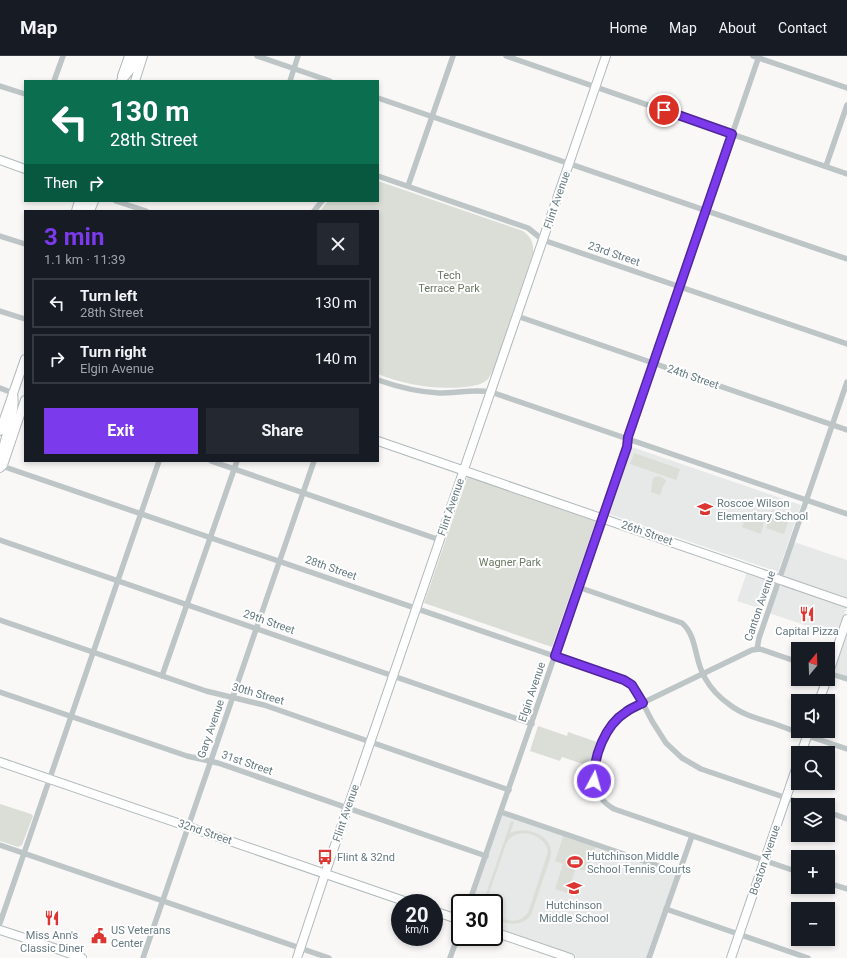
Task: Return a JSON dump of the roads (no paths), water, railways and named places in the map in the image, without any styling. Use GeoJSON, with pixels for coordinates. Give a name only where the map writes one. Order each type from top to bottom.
{"type":"FeatureCollection","features":[{"type":"Feature","properties":{"kind":"street"},"geometry":{"type":"LineString","coordinates":[[54,80],[63,56]]}},
{"type":"Feature","properties":{"kind":"street"},"geometry":{"type":"LineString","coordinates":[[121,80],[129,56]]}},
{"type":"Feature","properties":{"kind":"street"},"geometry":{"type":"LineString","coordinates":[[122,80],[131,69],[136,56]]}},
{"type":"Feature","properties":{"kind":"street"},"geometry":{"type":"LineString","coordinates":[[135,80],[144,56]]}},
{"type":"Feature","properties":{"kind":"street"},"geometry":{"type":"LineString","coordinates":[[257,56],[327,80]]}},
{"type":"Feature","properties":{"kind":"street"},"geometry":{"type":"LineString","coordinates":[[290,80],[298,56]]}},
{"type":"Feature","properties":{"kind":"street"},"geometry":{"type":"LineString","coordinates":[[408,186],[453,56]]}},
{"type":"Feature","properties":{"kind":"street"},"geometry":{"type":"LineString","coordinates":[[506,56],[847,174]]}},
{"type":"Feature","properties":{"kind":"street","name":"Flint Avenue"},"geometry":{"type":"LineString","coordinates":[[297,958],[606,56]]}},
{"type":"Feature","properties":{"kind":"street"},"geometry":{"type":"LineString","coordinates":[[757,57],[847,88]]}},
{"type":"Feature","properties":{"kind":"street","name":"Elgin Avenue"},"geometry":{"type":"LineString","coordinates":[[473,894],[603,518],[653,363],[706,211],[757,57]]}},
{"type":"Feature","properties":{"kind":"street"},"geometry":{"type":"LineString","coordinates":[[0,86],[24,94]]}},
{"type":"Feature","properties":{"kind":"street"},"geometry":{"type":"LineString","coordinates":[[379,98],[847,259]]}},
{"type":"Feature","properties":{"kind":"street"},"geometry":{"type":"LineString","coordinates":[[826,166],[847,105]]}},
{"type":"Feature","properties":{"kind":"street"},"geometry":{"type":"LineString","coordinates":[[0,160],[24,167]]}},
{"type":"Feature","properties":{"kind":"street","name":"23rd Street"},"geometry":{"type":"LineString","coordinates":[[379,176],[528,228],[543,240],[847,344]]}},
{"type":"Feature","properties":{"kind":"street"},"geometry":{"type":"LineString","coordinates":[[119,202],[143,210]]}},
{"type":"Feature","properties":{"kind":"street"},"geometry":{"type":"LineString","coordinates":[[315,210],[321,202]]}},
{"type":"Feature","properties":{"kind":"street"},"geometry":{"type":"LineString","coordinates":[[0,236],[24,244]]}},
{"type":"Feature","properties":{"kind":"street"},"geometry":{"type":"LineString","coordinates":[[0,311],[24,319]]}},
{"type":"Feature","properties":{"kind":"street","name":"24th Street"},"geometry":{"type":"LineString","coordinates":[[517,316],[847,430]]}},
{"type":"Feature","properties":{"kind":"street"},"geometry":{"type":"LineString","coordinates":[[0,431],[24,362]]}},
{"type":"Feature","properties":{"kind":"street"},"geometry":{"type":"LineString","coordinates":[[379,380],[405,389],[421,392],[440,393],[480,390],[491,392],[847,514]]}},
{"type":"Feature","properties":{"kind":"street","name":"Canton Avenue"},"geometry":{"type":"LineString","coordinates":[[692,836],[614,809],[604,802],[598,793],[594,781],[596,762],[602,744],[605,736],[614,723],[625,712],[749,651],[757,649],[759,638],[847,382]]}},
{"type":"Feature","properties":{"kind":"street"},"geometry":{"type":"LineString","coordinates":[[0,388],[13,393]]}},
{"type":"Feature","properties":{"kind":"street"},"geometry":{"type":"LineString","coordinates":[[1,469],[0,459],[2,448],[12,416],[14,402],[13,393]]}},
{"type":"Feature","properties":{"kind":"street"},"geometry":{"type":"LineString","coordinates":[[1,469],[24,403]]}},
{"type":"Feature","properties":{"kind":"street","name":"26th Street"},"geometry":{"type":"LineString","coordinates":[[379,441],[847,603]]}},
{"type":"Feature","properties":{"kind":"street"},"geometry":{"type":"LineString","coordinates":[[0,923],[159,462]]}},
{"type":"Feature","properties":{"kind":"street"},"geometry":{"type":"LineString","coordinates":[[214,462],[440,540]]}},
{"type":"Feature","properties":{"kind":"street"},"geometry":{"type":"LineString","coordinates":[[162,676],[237,462]]}},
{"type":"Feature","properties":{"kind":"street","name":"Gary Avenue"},"geometry":{"type":"LineString","coordinates":[[143,958],[314,462]]}},
{"type":"Feature","properties":{"kind":"street","name":"28th Street"},"geometry":{"type":"LineString","coordinates":[[1,469],[280,561],[624,680],[632,685],[643,703]]}},
{"type":"Feature","properties":{"kind":"street","name":"29th Street"},"geometry":{"type":"LineString","coordinates":[[0,540],[532,724]]}},
{"type":"Feature","properties":{"kind":"street"},"geometry":{"type":"LineString","coordinates":[[578,587],[682,623],[687,627],[690,634],[702,674],[716,693],[734,708],[753,717],[791,728]]}},
{"type":"Feature","properties":{"kind":"street"},"geometry":{"type":"LineString","coordinates":[[835,654],[847,619]]}},
{"type":"Feature","properties":{"kind":"street","name":"30th Street"},"geometry":{"type":"LineString","coordinates":[[0,620],[206,691],[264,705],[509,790]]}},
{"type":"Feature","properties":{"kind":"street"},"geometry":{"type":"LineString","coordinates":[[757,649],[791,660]]}},
{"type":"Feature","properties":{"kind":"street"},"geometry":{"type":"LineString","coordinates":[[835,676],[847,679]]}},
{"type":"Feature","properties":{"kind":"street","name":"31st Street"},"geometry":{"type":"LineString","coordinates":[[0,692],[187,756],[210,762],[348,808],[486,856]]}},
{"type":"Feature","properties":{"kind":"street"},"geometry":{"type":"LineString","coordinates":[[643,703],[658,732],[673,751],[682,758],[701,769],[791,800]]}},
{"type":"Feature","properties":{"kind":"street"},"geometry":{"type":"LineString","coordinates":[[820,738],[847,749]]}},
{"type":"Feature","properties":{"kind":"street","name":"32nd Street"},"geometry":{"type":"LineString","coordinates":[[0,762],[391,897]]}},
{"type":"Feature","properties":{"kind":"street","name":"Boston Avenue"},"geometry":{"type":"LineString","coordinates":[[731,958],[791,783]]}},
{"type":"Feature","properties":{"kind":"street"},"geometry":{"type":"LineString","coordinates":[[501,812],[679,873]]}},
{"type":"Feature","properties":{"kind":"street"},"geometry":{"type":"LineString","coordinates":[[835,815],[847,819]]}},
{"type":"Feature","properties":{"kind":"street"},"geometry":{"type":"LineString","coordinates":[[649,958],[692,836],[791,870]]}},
{"type":"Feature","properties":{"kind":"street"},"geometry":{"type":"LineString","coordinates":[[0,845],[329,958]]}},
{"type":"Feature","properties":{"kind":"street"},"geometry":{"type":"LineString","coordinates":[[835,885],[847,889]]}},
{"type":"Feature","properties":{"kind":"street"},"geometry":{"type":"LineString","coordinates":[[666,909],[808,958]]}},
{"type":"Feature","properties":{"kind":"street"},"geometry":{"type":"LineString","coordinates":[[0,930],[82,958]]}},
{"type":"Feature","properties":{"kind":"street"},"geometry":{"type":"LineString","coordinates":[[503,935],[570,958]]}},
{"type":"Feature","properties":{"kind":"street"},"geometry":{"type":"LineString","coordinates":[[450,958],[454,946]]}},
{"type":"Feature","properties":{"kind":"place","name":"Roscoe Wilson Elementary School"},"geometry":{"type":"Point","coordinates":[705,509]}},
{"type":"Feature","properties":{"kind":"place","name":"Capital Pizza"},"geometry":{"type":"Point","coordinates":[807,614]}},
{"type":"Feature","properties":{"kind":"place","name":"Flint & 32nd"},"geometry":{"type":"Point","coordinates":[325,857]}},
{"type":"Feature","properties":{"kind":"place","name":"Hutchinson Middle School Tennis Courts"},"geometry":{"type":"Point","coordinates":[575,862]}},
{"type":"Feature","properties":{"kind":"place","name":"Hutchinson Middle School"},"geometry":{"type":"Point","coordinates":[574,888]}},
{"type":"Feature","properties":{"kind":"place","name":"Miss Ann's Classic Diner"},"geometry":{"type":"Point","coordinates":[52,918]}},
{"type":"Feature","properties":{"kind":"place","name":"US Veterans Center"},"geometry":{"type":"Point","coordinates":[99,936]}},
{"type":"Feature","properties":{"kind":"park label","name":"Tech Terrace Park"},"geometry":{"type":"Point","coordinates":[449,281]}},
{"type":"Feature","properties":{"kind":"park label","name":"Wagner Park"},"geometry":{"type":"Point","coordinates":[510,562]}}]}
